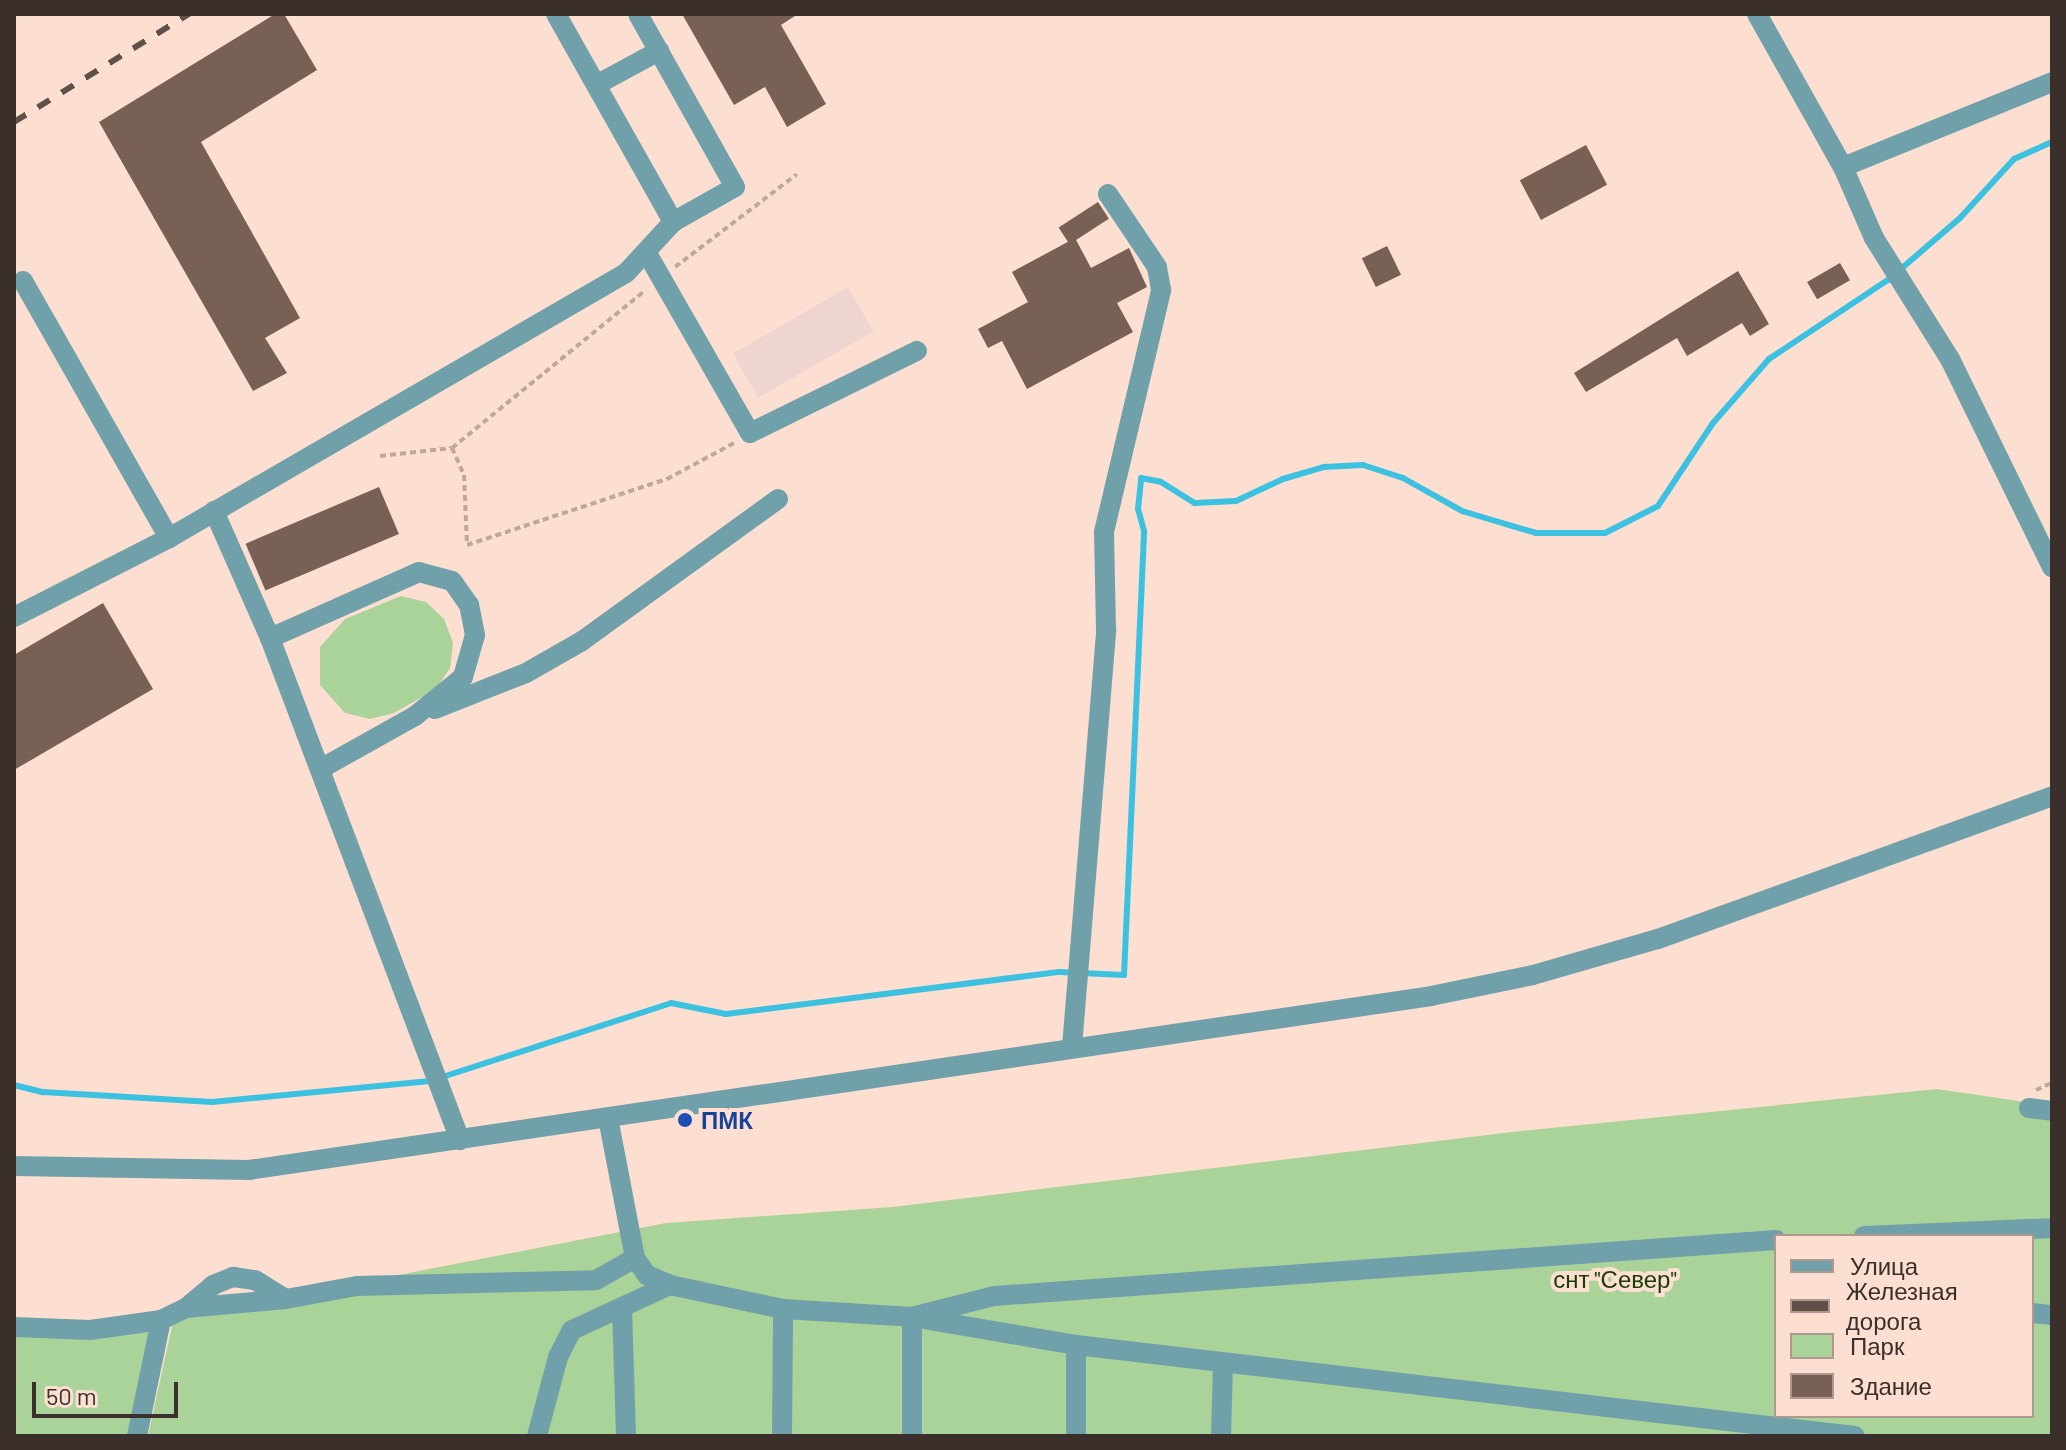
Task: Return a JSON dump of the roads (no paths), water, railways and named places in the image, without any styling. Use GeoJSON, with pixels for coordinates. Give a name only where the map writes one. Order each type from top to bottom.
{"type":"FeatureCollection","features":[{"type":"Feature","properties":{"kind":"street"},"geometry":{"type":"LineString","coordinates":[[556,14],[673,222]]}},
{"type":"Feature","properties":{"kind":"street"},"geometry":{"type":"LineString","coordinates":[[14,617],[169,538],[626,273],[648,255],[673,222],[735,187],[638,14]]}},
{"type":"Feature","properties":{"kind":"street"},"geometry":{"type":"LineString","coordinates":[[1757,14],[1843,167],[1874,238],[1950,359],[2052,567]]}},
{"type":"Feature","properties":{"kind":"street"},"geometry":{"type":"LineString","coordinates":[[596,85],[659,51]]}},
{"type":"Feature","properties":{"kind":"street"},"geometry":{"type":"LineString","coordinates":[[1843,167],[2052,82]]}},
{"type":"Feature","properties":{"kind":"street"},"geometry":{"type":"LineString","coordinates":[[1072,1047],[1106,629],[1104,532],[1161,290],[1157,267],[1108,194]]}},
{"type":"Feature","properties":{"kind":"street"},"geometry":{"type":"LineString","coordinates":[[648,255],[750,433],[917,351]]}},
{"type":"Feature","properties":{"kind":"street"},"geometry":{"type":"LineString","coordinates":[[23,281],[169,538]]}},
{"type":"Feature","properties":{"kind":"street"},"geometry":{"type":"LineString","coordinates":[[322,768],[415,716],[526,673],[582,641],[778,499]]}},
{"type":"Feature","properties":{"kind":"street"},"geometry":{"type":"LineString","coordinates":[[214,511],[270,638],[322,768],[460,1140]]}},
{"type":"Feature","properties":{"kind":"street"},"geometry":{"type":"LineString","coordinates":[[270,638],[419,572],[452,581],[469,605],[475,635],[463,677],[415,716]]}},
{"type":"Feature","properties":{"kind":"street"},"geometry":{"type":"LineString","coordinates":[[14,1166],[249,1170],[1431,996],[1533,975],[1658,939],[2052,796]]}},
{"type":"Feature","properties":{"kind":"street"},"geometry":{"type":"LineString","coordinates":[[2029,1108],[2052,1111]]}},
{"type":"Feature","properties":{"kind":"street"},"geometry":{"type":"LineString","coordinates":[[608,1118],[635,1258],[647,1275],[670,1285],[783,1309],[912,1317],[1076,1345],[1855,1436]]}},
{"type":"Feature","properties":{"kind":"street"},"geometry":{"type":"LineString","coordinates":[[1911,1234],[2052,1228]]}},
{"type":"Feature","properties":{"kind":"street"},"geometry":{"type":"LineString","coordinates":[[912,1317],[994,1296],[1774,1240]]}},
{"type":"Feature","properties":{"kind":"street"},"geometry":{"type":"LineString","coordinates":[[14,1327],[90,1330],[161,1320],[186,1308],[286,1299],[395,1283],[596,1280],[635,1258]]}},
{"type":"Feature","properties":{"kind":"street"},"geometry":{"type":"LineString","coordinates":[[537,1436],[565,1339],[572,1330],[670,1285]]}},
{"type":"Feature","properties":{"kind":"street"},"geometry":{"type":"LineString","coordinates":[[622,1308],[626,1436]]}},
{"type":"Feature","properties":{"kind":"street"},"geometry":{"type":"LineString","coordinates":[[782,1436],[783,1309]]}},
{"type":"Feature","properties":{"kind":"street"},"geometry":{"type":"LineString","coordinates":[[912,1317],[912,1436]]}},
{"type":"Feature","properties":{"kind":"street"},"geometry":{"type":"LineString","coordinates":[[137,1436],[161,1320]]}},
{"type":"Feature","properties":{"kind":"street"},"geometry":{"type":"LineString","coordinates":[[1076,1345],[1076,1436]]}},
{"type":"Feature","properties":{"kind":"street"},"geometry":{"type":"LineString","coordinates":[[1221,1436],[1223,1363]]}},
{"type":"Feature","properties":{"kind":"waterway"},"geometry":{"type":"LineString","coordinates":[[14,1085],[43,1092],[212,1102],[430,1081],[671,1003],[726,1014],[1059,972],[1124,975],[1144,531],[1138,509],[1141,478],[1161,482],[1195,503],[1236,501],[1283,479],[1324,467],[1363,465],[1403,478],[1462,511],[1536,533],[1605,533],[1658,506],[1713,423],[1769,359],[1888,280],[1960,218],[2014,159],[2052,142]]}},
{"type":"Feature","properties":{"kind":"railway"},"geometry":{"type":"LineString","coordinates":[[14,122],[189,14]]}},
{"type":"Feature","properties":{"kind":"place","name":"ПМК"},"geometry":{"type":"Point","coordinates":[685,1120]}},
{"type":"Feature","properties":{"kind":"park label","name":"снт \"Север\""},"geometry":{"type":"Point","coordinates":[1615,1279]}}]}
